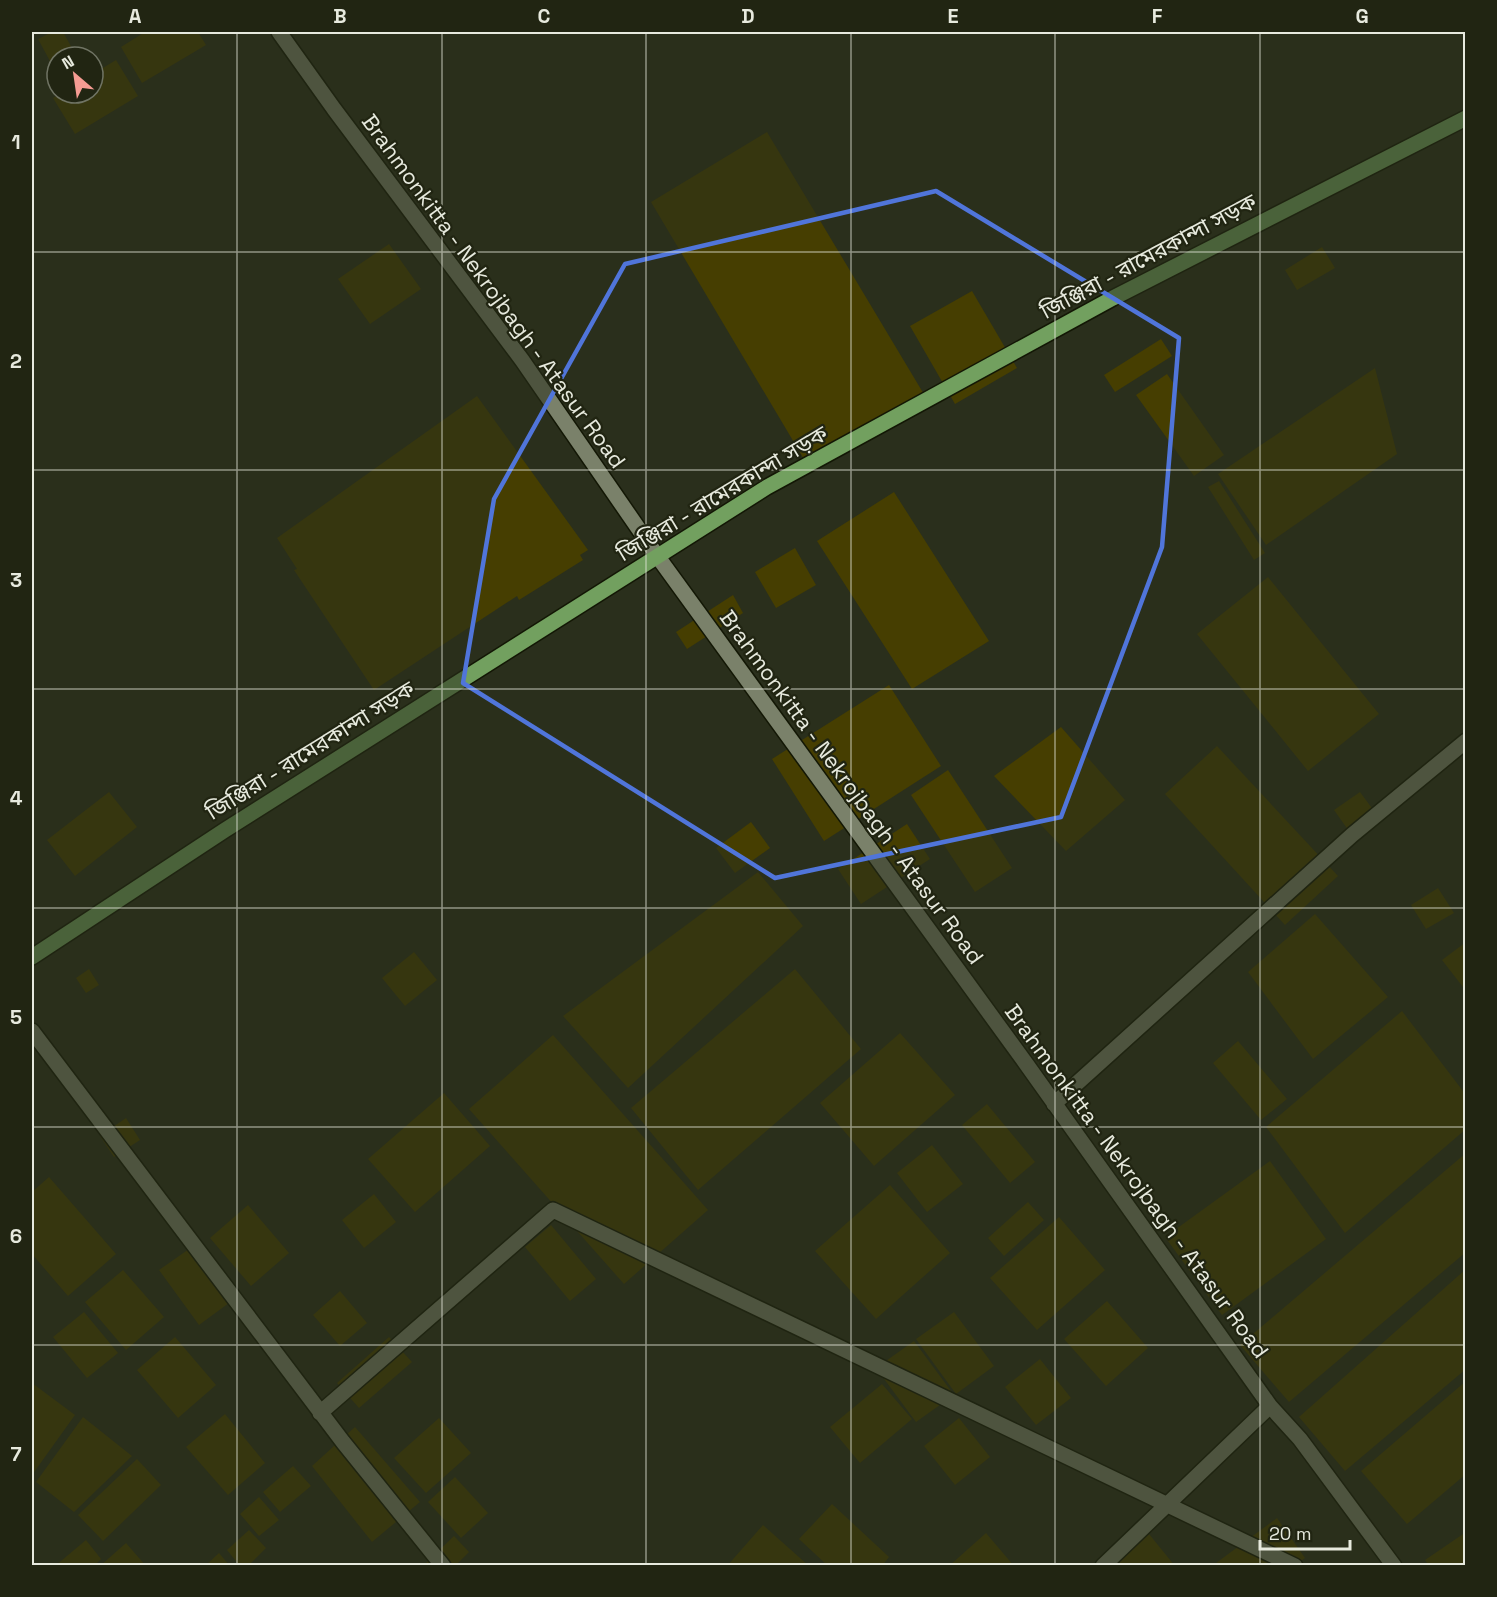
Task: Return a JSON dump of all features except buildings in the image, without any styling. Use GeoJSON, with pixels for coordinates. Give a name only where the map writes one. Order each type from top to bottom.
{"type":"FeatureCollection","features":[{"type":"Feature","properties":{"kind":"main road","name":"জিঞ্জিরা - রামেরকান্দা সড়ক"},"geometry":{"type":"LineString","coordinates":[[32,957],[225,830],[767,487],[1092,309],[1466,118]]}},
{"type":"Feature","properties":{"kind":"street","name":"Brahmonkitta - Nekrojbagh - Atasur Road"},"geometry":{"type":"LineString","coordinates":[[279,32],[522,360],[658,557],[1270,1406],[1300,1439],[1394,1566]]}},
{"type":"Feature","properties":{"kind":"street"},"geometry":{"type":"LineString","coordinates":[[1054,1104],[1352,835],[1466,741]]}},
{"type":"Feature","properties":{"kind":"street"},"geometry":{"type":"LineString","coordinates":[[32,1031],[320,1413],[443,1566]]}},
{"type":"Feature","properties":{"kind":"street"},"geometry":{"type":"LineString","coordinates":[[320,1413],[553,1210],[1295,1566]]}},
{"type":"Feature","properties":{"kind":"street"},"geometry":{"type":"LineString","coordinates":[[1103,1566],[1270,1406]]}},
{"type":"Feature","properties":{"kind":"highlighted area"},"geometry":{"type":"Polygon","coordinates":[[[936,191],[1179,338],[1162,547],[1061,817],[775,878],[463,683],[494,499],[625,264],[936,191]]]}}]}
